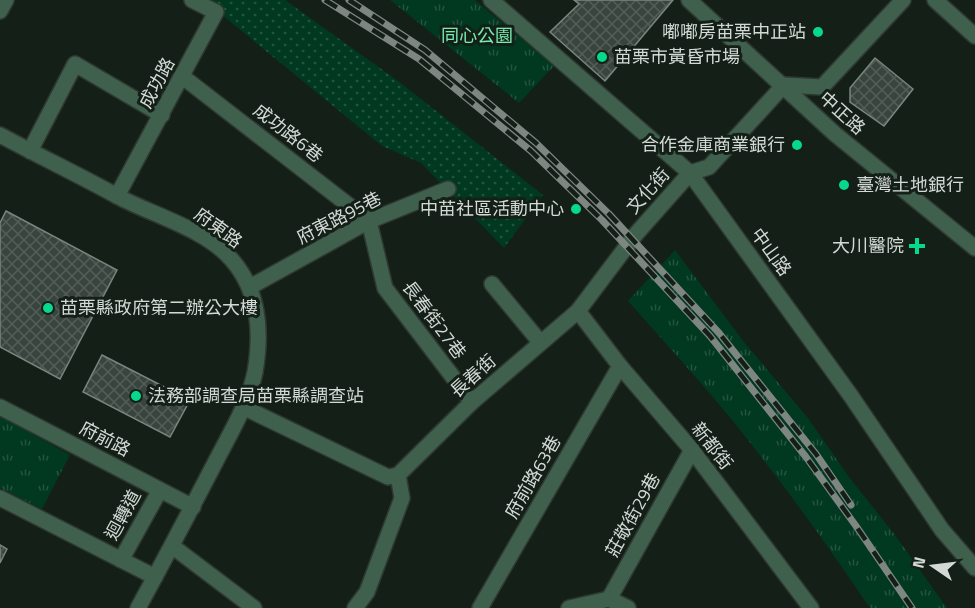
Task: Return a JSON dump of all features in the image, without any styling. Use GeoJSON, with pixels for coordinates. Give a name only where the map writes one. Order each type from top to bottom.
{"type":"FeatureCollection","features":[{"type":"Feature","properties":{"kind":"street"},"geometry":{"type":"LineString","coordinates":[[0,11],[6,0]]}},
{"type":"Feature","properties":{"kind":"street","name":"成功路"},"geometry":{"type":"LineString","coordinates":[[117,196],[216,12],[192,0]]}},
{"type":"Feature","properties":{"kind":"street","name":"中山路"},"geometry":{"type":"LineString","coordinates":[[491,0],[690,173],[851,396],[942,531],[975,568]]}},
{"type":"Feature","properties":{"kind":"street","name":"中正路"},"geometry":{"type":"LineString","coordinates":[[689,0],[835,134],[975,248]]}},
{"type":"Feature","properties":{"kind":"street"},"geometry":{"type":"LineString","coordinates":[[784,85],[822,87],[903,0]]}},
{"type":"Feature","properties":{"kind":"street"},"geometry":{"type":"LineString","coordinates":[[935,0],[975,36]]}},
{"type":"Feature","properties":{"kind":"street"},"geometry":{"type":"LineString","coordinates":[[30,151],[75,64],[162,115]]}},
{"type":"Feature","properties":{"kind":"street","name":"成功路6巷"},"geometry":{"type":"LineString","coordinates":[[183,77],[369,221]]}},
{"type":"Feature","properties":{"kind":"street","name":"文化街"},"geometry":{"type":"LineString","coordinates":[[578,311],[636,234],[690,173],[710,167],[784,85]]}},
{"type":"Feature","properties":{"kind":"street","name":"府東路"},"geometry":{"type":"LineString","coordinates":[[0,135],[117,196],[188,228],[232,260],[250,287],[257,313],[259,333],[255,374],[243,407],[193,507],[138,608]]}},
{"type":"Feature","properties":{"kind":"street","name":"府東路95巷"},"geometry":{"type":"LineString","coordinates":[[250,287],[369,221],[448,189]]}},
{"type":"Feature","properties":{"kind":"street","name":"長春街27巷"},"geometry":{"type":"LineString","coordinates":[[369,221],[385,288],[472,402]]}},
{"type":"Feature","properties":{"kind":"street"},"geometry":{"type":"LineString","coordinates":[[492,284],[540,342]]}},
{"type":"Feature","properties":{"kind":"street","name":"長春街"},"geometry":{"type":"LineString","coordinates":[[398,475],[472,402],[578,311]]}},
{"type":"Feature","properties":{"kind":"street","name":"新都街"},"geometry":{"type":"LineString","coordinates":[[578,311],[620,366],[692,450],[811,608]]}},
{"type":"Feature","properties":{"kind":"street","name":"府前路63巷"},"geometry":{"type":"LineString","coordinates":[[480,608],[620,366]]}},
{"type":"Feature","properties":{"kind":"street","name":"府前路"},"geometry":{"type":"LineString","coordinates":[[0,407],[193,507]]}},
{"type":"Feature","properties":{"kind":"street"},"geometry":{"type":"LineString","coordinates":[[243,407],[388,477],[398,475],[402,498],[367,592],[355,608]]}},
{"type":"Feature","properties":{"kind":"street","name":"莊敬街29巷"},"geometry":{"type":"LineString","coordinates":[[609,599],[692,450]]}},
{"type":"Feature","properties":{"kind":"street","name":"迴轉道"},"geometry":{"type":"LineString","coordinates":[[121,560],[160,490]]}},
{"type":"Feature","properties":{"kind":"street"},"geometry":{"type":"LineString","coordinates":[[0,498],[155,577]]}},
{"type":"Feature","properties":{"kind":"street"},"geometry":{"type":"LineString","coordinates":[[172,546],[254,608]]}},
{"type":"Feature","properties":{"kind":"street"},"geometry":{"type":"LineString","coordinates":[[569,608],[609,599],[628,608]]}},
{"type":"Feature","properties":{"kind":"green space"},"geometry":{"type":"Polygon","coordinates":[[[190,0],[285,0],[398,81],[543,195],[504,248],[421,163],[382,146],[222,15],[190,0]]]}},
{"type":"Feature","properties":{"kind":"green space","name":"同心公園"},"geometry":{"type":"Polygon","coordinates":[[[390,0],[475,0],[554,66],[519,103],[390,0]]]}},
{"type":"Feature","properties":{"kind":"green space"},"geometry":{"type":"Polygon","coordinates":[[[675,250],[744,342],[808,418],[947,608],[870,608],[752,444],[628,301],[675,250]]]}},
{"type":"Feature","properties":{"kind":"green space"},"geometry":{"type":"Polygon","coordinates":[[[0,416],[70,455],[42,509],[0,488],[0,416]]]}},
{"type":"Feature","properties":{"kind":"building","name":"苗栗市黃昏市場"},"geometry":{"type":"Polygon","coordinates":[[[574,0],[673,0],[605,81],[550,32],[579,4],[574,0]]]}},
{"type":"Feature","properties":{"kind":"building"},"geometry":{"type":"Polygon","coordinates":[[[875,58],[913,89],[884,126],[850,102],[850,88],[875,58]]]}},
{"type":"Feature","properties":{"kind":"building","name":"苗栗縣政府第二辦公大樓"},"geometry":{"type":"Polygon","coordinates":[[[6,211],[117,270],[60,379],[0,347],[0,223],[6,211]]]}},
{"type":"Feature","properties":{"kind":"building","name":"法務部調查局苗栗縣調查站"},"geometry":{"type":"Polygon","coordinates":[[[102,355],[190,400],[170,437],[83,392],[102,355]]]}},
{"type":"Feature","properties":{"kind":"building"},"geometry":{"type":"Polygon","coordinates":[[[0,545],[7,549],[0,563],[0,545]]]}},
{"type":"Feature","properties":{"kind":"railway"},"geometry":{"type":"LineString","coordinates":[[325,0],[419,59],[531,151],[602,220],[710,336],[806,457],[912,608]]}},
{"type":"Feature","properties":{"kind":"railway"},"geometry":{"type":"LineString","coordinates":[[349,0],[425,50],[536,143],[609,214],[719,333],[816,454],[851,505]]}},
{"type":"Feature","properties":{"kind":"place","name":"嘟嘟房苗栗中正站"},"geometry":{"type":"Point","coordinates":[818,32]}},
{"type":"Feature","properties":{"kind":"place","name":"苗栗市黃昏市場"},"geometry":{"type":"Point","coordinates":[602,57]}},
{"type":"Feature","properties":{"kind":"place","name":"合作金庫商業銀行"},"geometry":{"type":"Point","coordinates":[797,145]}},
{"type":"Feature","properties":{"kind":"place","name":"臺灣土地銀行"},"geometry":{"type":"Point","coordinates":[844,185]}},
{"type":"Feature","properties":{"kind":"place","name":"中苗社區活動中心"},"geometry":{"type":"Point","coordinates":[576,209]}},
{"type":"Feature","properties":{"kind":"place","name":"大川醫院"},"geometry":{"type":"Point","coordinates":[917,246]}},
{"type":"Feature","properties":{"kind":"place","name":"苗栗縣政府第二辦公大樓"},"geometry":{"type":"Point","coordinates":[48,308]}},
{"type":"Feature","properties":{"kind":"place","name":"法務部調查局苗栗縣調查站"},"geometry":{"type":"Point","coordinates":[136,396]}}]}
